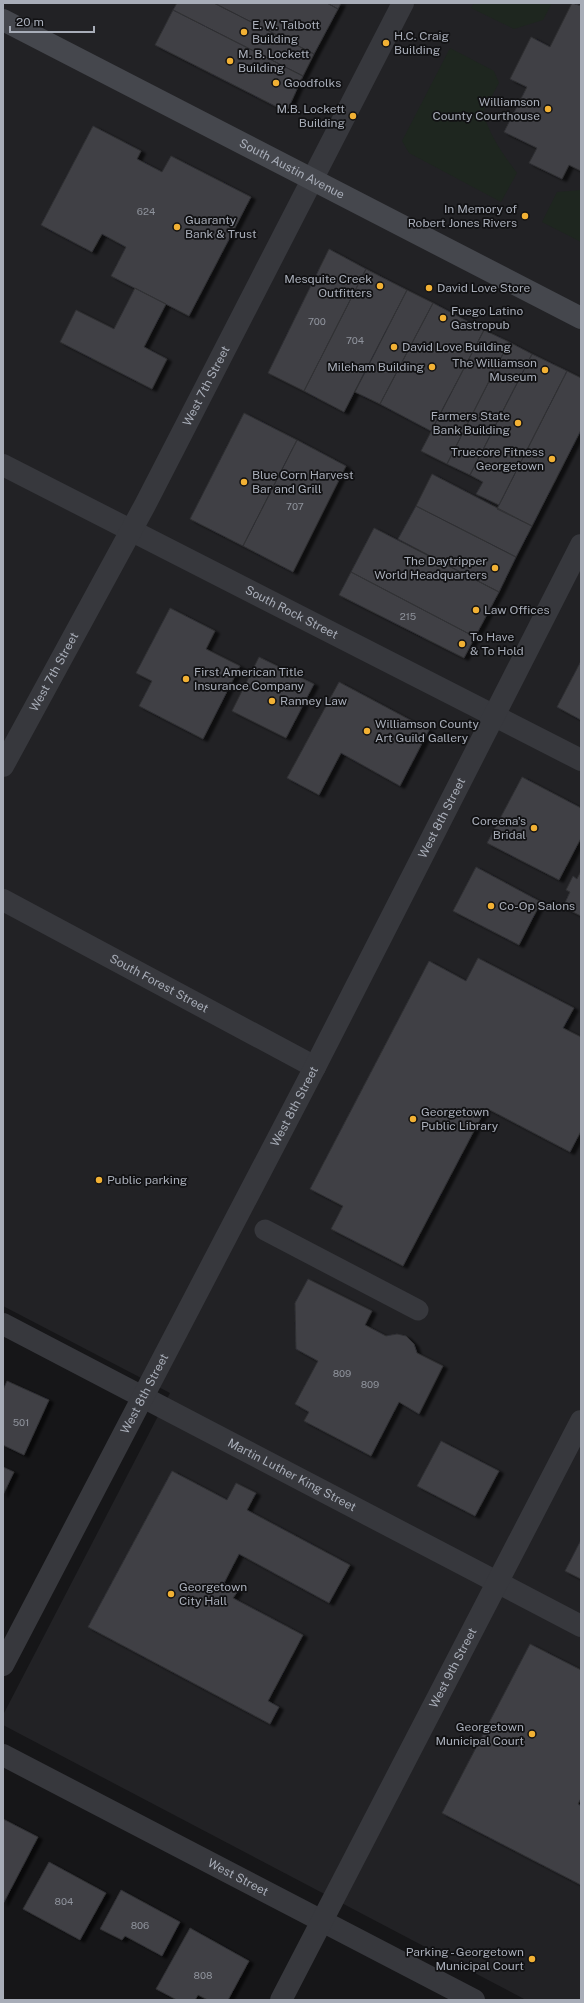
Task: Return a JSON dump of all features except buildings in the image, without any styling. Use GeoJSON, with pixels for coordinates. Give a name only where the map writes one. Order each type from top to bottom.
{"type":"FeatureCollection","features":[{"type":"Feature","properties":{"kind":"main road","name":"South Austin Avenue"},"geometry":{"type":"LineString","coordinates":[[3,20],[581,318]]}},
{"type":"Feature","properties":{"kind":"street","name":"West 7th Street"},"geometry":{"type":"LineString","coordinates":[[3,766],[132,530],[403,3]]}},
{"type":"Feature","properties":{"kind":"street","name":"South Rock Street"},"geometry":{"type":"LineString","coordinates":[[3,465],[581,760]]}},
{"type":"Feature","properties":{"kind":"street","name":"West 8th Street"},"geometry":{"type":"LineString","coordinates":[[3,1665],[315,1067],[581,545]]}},
{"type":"Feature","properties":{"kind":"street","name":"South Forest Street"},"geometry":{"type":"LineString","coordinates":[[3,900],[315,1067]]}},
{"type":"Feature","properties":{"kind":"street"},"geometry":{"type":"LineString","coordinates":[[265,1230],[418,1310]]}},
{"type":"Feature","properties":{"kind":"street","name":"Martin Luther King Street"},"geometry":{"type":"LineString","coordinates":[[3,1324],[581,1626]]}},
{"type":"Feature","properties":{"kind":"street","name":"West 9th Street"},"geometry":{"type":"LineString","coordinates":[[281,2000],[581,1421]]}},
{"type":"Feature","properties":{"kind":"street","name":"West Street"},"geometry":{"type":"LineString","coordinates":[[3,1755],[474,2000]]}},
{"type":"Feature","properties":{"kind":"shaded area"},"geometry":{"type":"Polygon","coordinates":[[[3,3],[581,3],[581,2000],[526,2000],[3,1725],[3,1715],[170,1393],[3,1306],[3,3]]]}},
{"type":"Feature","properties":{"kind":"shaded area"},"geometry":{"type":"Polygon","coordinates":[[[474,3],[552,3],[543,20],[514,29],[471,8],[474,3]]]}},
{"type":"Feature","properties":{"kind":"shaded area"},"geometry":{"type":"Polygon","coordinates":[[[450,48],[494,71],[499,83],[483,112],[489,129],[497,144],[517,173],[501,202],[409,153],[402,141],[450,48]]]}},
{"type":"Feature","properties":{"kind":"shaded area"},"geometry":{"type":"Polygon","coordinates":[[[581,190],[581,242],[542,222],[557,192],[581,190]]]}},
{"type":"Feature","properties":{"kind":"place","name":"E. W. Talbott Building"},"geometry":{"type":"Point","coordinates":[244,32]}},
{"type":"Feature","properties":{"kind":"place","name":"H.C. Craig Building"},"geometry":{"type":"Point","coordinates":[386,43]}},
{"type":"Feature","properties":{"kind":"place","name":"M. B. Lockett Building"},"geometry":{"type":"Point","coordinates":[230,61]}},
{"type":"Feature","properties":{"kind":"place","name":"Goodfolks"},"geometry":{"type":"Point","coordinates":[276,83]}},
{"type":"Feature","properties":{"kind":"place","name":"Williamson County Courthouse"},"geometry":{"type":"Point","coordinates":[548,109]}},
{"type":"Feature","properties":{"kind":"place","name":"M.B. Lockett Building"},"geometry":{"type":"Point","coordinates":[353,116]}},
{"type":"Feature","properties":{"kind":"place","name":"In Memory of Robert Jones Rivers"},"geometry":{"type":"Point","coordinates":[525,216]}},
{"type":"Feature","properties":{"kind":"place","name":"Guaranty Bank & Trust"},"geometry":{"type":"Point","coordinates":[177,227]}},
{"type":"Feature","properties":{"kind":"place","name":"Mesquite Creek Outfitters"},"geometry":{"type":"Point","coordinates":[380,286]}},
{"type":"Feature","properties":{"kind":"place","name":"David Love Store"},"geometry":{"type":"Point","coordinates":[429,288]}},
{"type":"Feature","properties":{"kind":"place","name":"Fuego Latino Gastropub"},"geometry":{"type":"Point","coordinates":[443,318]}},
{"type":"Feature","properties":{"kind":"place","name":"David Love Building"},"geometry":{"type":"Point","coordinates":[394,347]}},
{"type":"Feature","properties":{"kind":"place","name":"Mileham Building"},"geometry":{"type":"Point","coordinates":[432,367]}},
{"type":"Feature","properties":{"kind":"place","name":"The Williamson Museum"},"geometry":{"type":"Point","coordinates":[545,370]}},
{"type":"Feature","properties":{"kind":"place","name":"Farmers State Bank Building"},"geometry":{"type":"Point","coordinates":[518,423]}},
{"type":"Feature","properties":{"kind":"place","name":"Truecore Fitness Georgetown"},"geometry":{"type":"Point","coordinates":[552,459]}},
{"type":"Feature","properties":{"kind":"place","name":"Blue Corn Harvest Bar and Grill"},"geometry":{"type":"Point","coordinates":[244,482]}},
{"type":"Feature","properties":{"kind":"place","name":"The Daytripper World Headquarters"},"geometry":{"type":"Point","coordinates":[495,568]}},
{"type":"Feature","properties":{"kind":"place","name":"Law Offices"},"geometry":{"type":"Point","coordinates":[476,610]}},
{"type":"Feature","properties":{"kind":"place","name":"To Have & To Hold"},"geometry":{"type":"Point","coordinates":[462,644]}},
{"type":"Feature","properties":{"kind":"place","name":"First American Title Insurance Company"},"geometry":{"type":"Point","coordinates":[186,679]}},
{"type":"Feature","properties":{"kind":"place","name":"Ranney Law"},"geometry":{"type":"Point","coordinates":[272,701]}},
{"type":"Feature","properties":{"kind":"place","name":"Williamson County Art Guild Gallery"},"geometry":{"type":"Point","coordinates":[367,731]}},
{"type":"Feature","properties":{"kind":"place","name":"Coreena's Bridal"},"geometry":{"type":"Point","coordinates":[534,828]}},
{"type":"Feature","properties":{"kind":"place","name":"Co-Op Salons"},"geometry":{"type":"Point","coordinates":[491,906]}},
{"type":"Feature","properties":{"kind":"place","name":"Georgetown Public Library"},"geometry":{"type":"Point","coordinates":[413,1119]}},
{"type":"Feature","properties":{"kind":"place","name":"Public parking"},"geometry":{"type":"Point","coordinates":[99,1180]}},
{"type":"Feature","properties":{"kind":"place","name":"Georgetown City Hall"},"geometry":{"type":"Point","coordinates":[171,1594]}},
{"type":"Feature","properties":{"kind":"place","name":"Georgetown Municipal Court"},"geometry":{"type":"Point","coordinates":[532,1734]}},
{"type":"Feature","properties":{"kind":"place","name":"Parking - Georgetown Municipal Court"},"geometry":{"type":"Point","coordinates":[532,1959]}}]}
